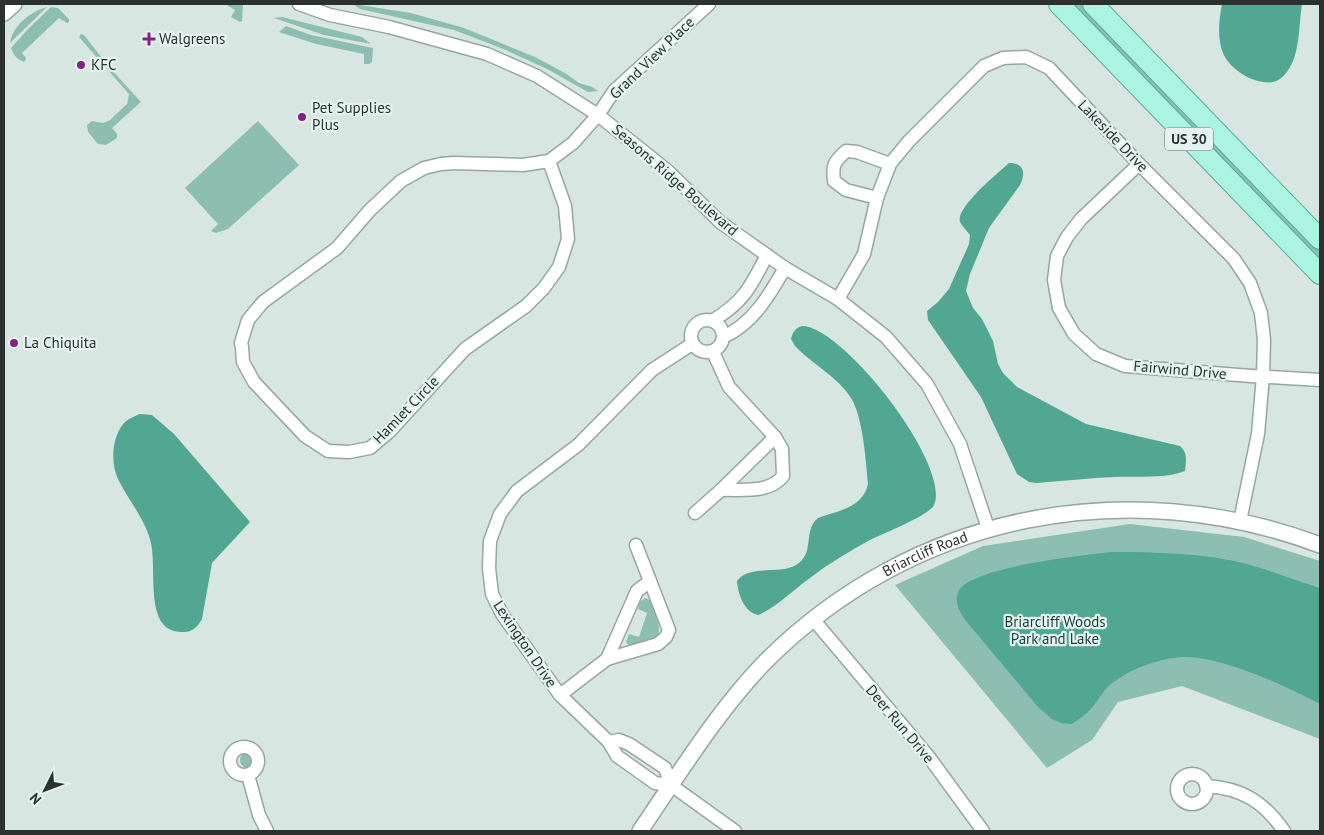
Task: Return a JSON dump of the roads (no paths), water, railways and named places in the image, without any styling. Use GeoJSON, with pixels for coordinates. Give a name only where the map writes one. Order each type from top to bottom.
{"type":"FeatureCollection","features":[{"type":"Feature","properties":{"kind":"main road","name":"US 30"},"geometry":{"type":"LineString","coordinates":[[1059,4],[1320,274]]}},
{"type":"Feature","properties":{"kind":"main road","name":"US 30"},"geometry":{"type":"LineString","coordinates":[[1093,4],[1320,239]]}},
{"type":"Feature","properties":{"kind":"street"},"geometry":{"type":"LineString","coordinates":[[4,13],[14,4]]}},
{"type":"Feature","properties":{"kind":"street","name":"Seasons Ridge Boulevard"},"geometry":{"type":"LineString","coordinates":[[300,4],[331,10],[487,54],[537,76],[598,115],[669,172],[720,222],[786,268],[838,299],[886,337],[927,384],[960,444],[988,528]]}},
{"type":"Feature","properties":{"kind":"street","name":"Grand View Place"},"geometry":{"type":"LineString","coordinates":[[598,115],[614,91],[709,4]]}},
{"type":"Feature","properties":{"kind":"street","name":"Lakeside Drive"},"geometry":{"type":"LineString","coordinates":[[838,299],[864,254],[877,198],[890,164],[908,140],[984,66],[1002,58],[1026,57],[1049,68],[1139,164],[1234,259],[1250,283],[1261,313],[1264,340],[1263,376],[1258,434],[1240,521]]}},
{"type":"Feature","properties":{"kind":"street","name":"Hamlet Circle"},"geometry":{"type":"LineString","coordinates":[[548,161],[565,206],[568,239],[559,267],[544,288],[526,306],[465,349],[396,424],[370,448],[349,452],[328,451],[305,436],[254,382],[244,362],[242,347],[248,320],[262,302],[336,248],[370,210],[401,181],[424,168],[441,164],[523,165],[548,161],[573,142],[598,115]]}},
{"type":"Feature","properties":{"kind":"street"},"geometry":{"type":"LineString","coordinates":[[877,198],[846,190],[834,181],[833,168],[837,159],[846,151],[857,152],[890,164]]}},
{"type":"Feature","properties":{"kind":"street","name":"Fairwind Drive"},"geometry":{"type":"LineString","coordinates":[[1139,164],[1081,219],[1067,237],[1057,256],[1054,280],[1059,308],[1074,334],[1096,354],[1126,366],[1320,380]]}},
{"type":"Feature","properties":{"kind":"street"},"geometry":{"type":"LineString","coordinates":[[712,321],[720,327],[723,336],[720,347],[713,352],[700,351],[692,344],[690,335],[694,326],[701,321],[712,321],[728,311],[745,295],[767,255]]}},
{"type":"Feature","properties":{"kind":"street"},"geometry":{"type":"LineString","coordinates":[[723,336],[738,330],[750,319],[786,268]]}},
{"type":"Feature","properties":{"kind":"street","name":"Lexington Drive"},"geometry":{"type":"LineString","coordinates":[[692,344],[652,370],[578,446],[517,491],[500,514],[490,541],[489,568],[492,594],[502,614],[560,695],[609,742],[617,756],[655,783],[671,785],[736,831]]}},
{"type":"Feature","properties":{"kind":"street"},"geometry":{"type":"LineString","coordinates":[[713,352],[729,387],[775,437],[782,450],[783,476],[777,484],[766,488],[722,490]]}},
{"type":"Feature","properties":{"kind":"street"},"geometry":{"type":"LineString","coordinates":[[695,513],[722,490],[775,437]]}},
{"type":"Feature","properties":{"kind":"street","name":"Briarcliff Road"},"geometry":{"type":"LineString","coordinates":[[640,831],[735,696],[767,661],[813,619],[852,591],[893,567],[934,549],[988,528],[1060,513],[1123,509],[1184,512],[1240,521],[1297,536],[1320,545]]}},
{"type":"Feature","properties":{"kind":"street"},"geometry":{"type":"LineString","coordinates":[[560,695],[607,659],[658,644],[666,637],[669,630],[636,546]]}},
{"type":"Feature","properties":{"kind":"street"},"geometry":{"type":"LineString","coordinates":[[607,659],[637,591],[650,581]]}},
{"type":"Feature","properties":{"kind":"street","name":"Deer Run Drive"},"geometry":{"type":"LineString","coordinates":[[813,619],[929,757],[983,831]]}},
{"type":"Feature","properties":{"kind":"street"},"geometry":{"type":"LineString","coordinates":[[248,775],[258,815],[268,831]]}},
{"type":"Feature","properties":{"kind":"street"},"geometry":{"type":"LineString","coordinates":[[1206,786],[1224,787],[1250,796],[1278,822],[1284,831]]}},
{"type":"Feature","properties":{"kind":"place","name":"Walgreens"},"geometry":{"type":"Point","coordinates":[149,39]}},
{"type":"Feature","properties":{"kind":"place","name":"KFC"},"geometry":{"type":"Point","coordinates":[81,65]}},
{"type":"Feature","properties":{"kind":"place","name":"Pet Supplies Plus"},"geometry":{"type":"Point","coordinates":[302,117]}},
{"type":"Feature","properties":{"kind":"place","name":"La Chiquita"},"geometry":{"type":"Point","coordinates":[14,343]}},
{"type":"Feature","properties":{"kind":"park label","name":"Briarcliff Woods Park and Lake"},"geometry":{"type":"Point","coordinates":[1055,630]}}]}
